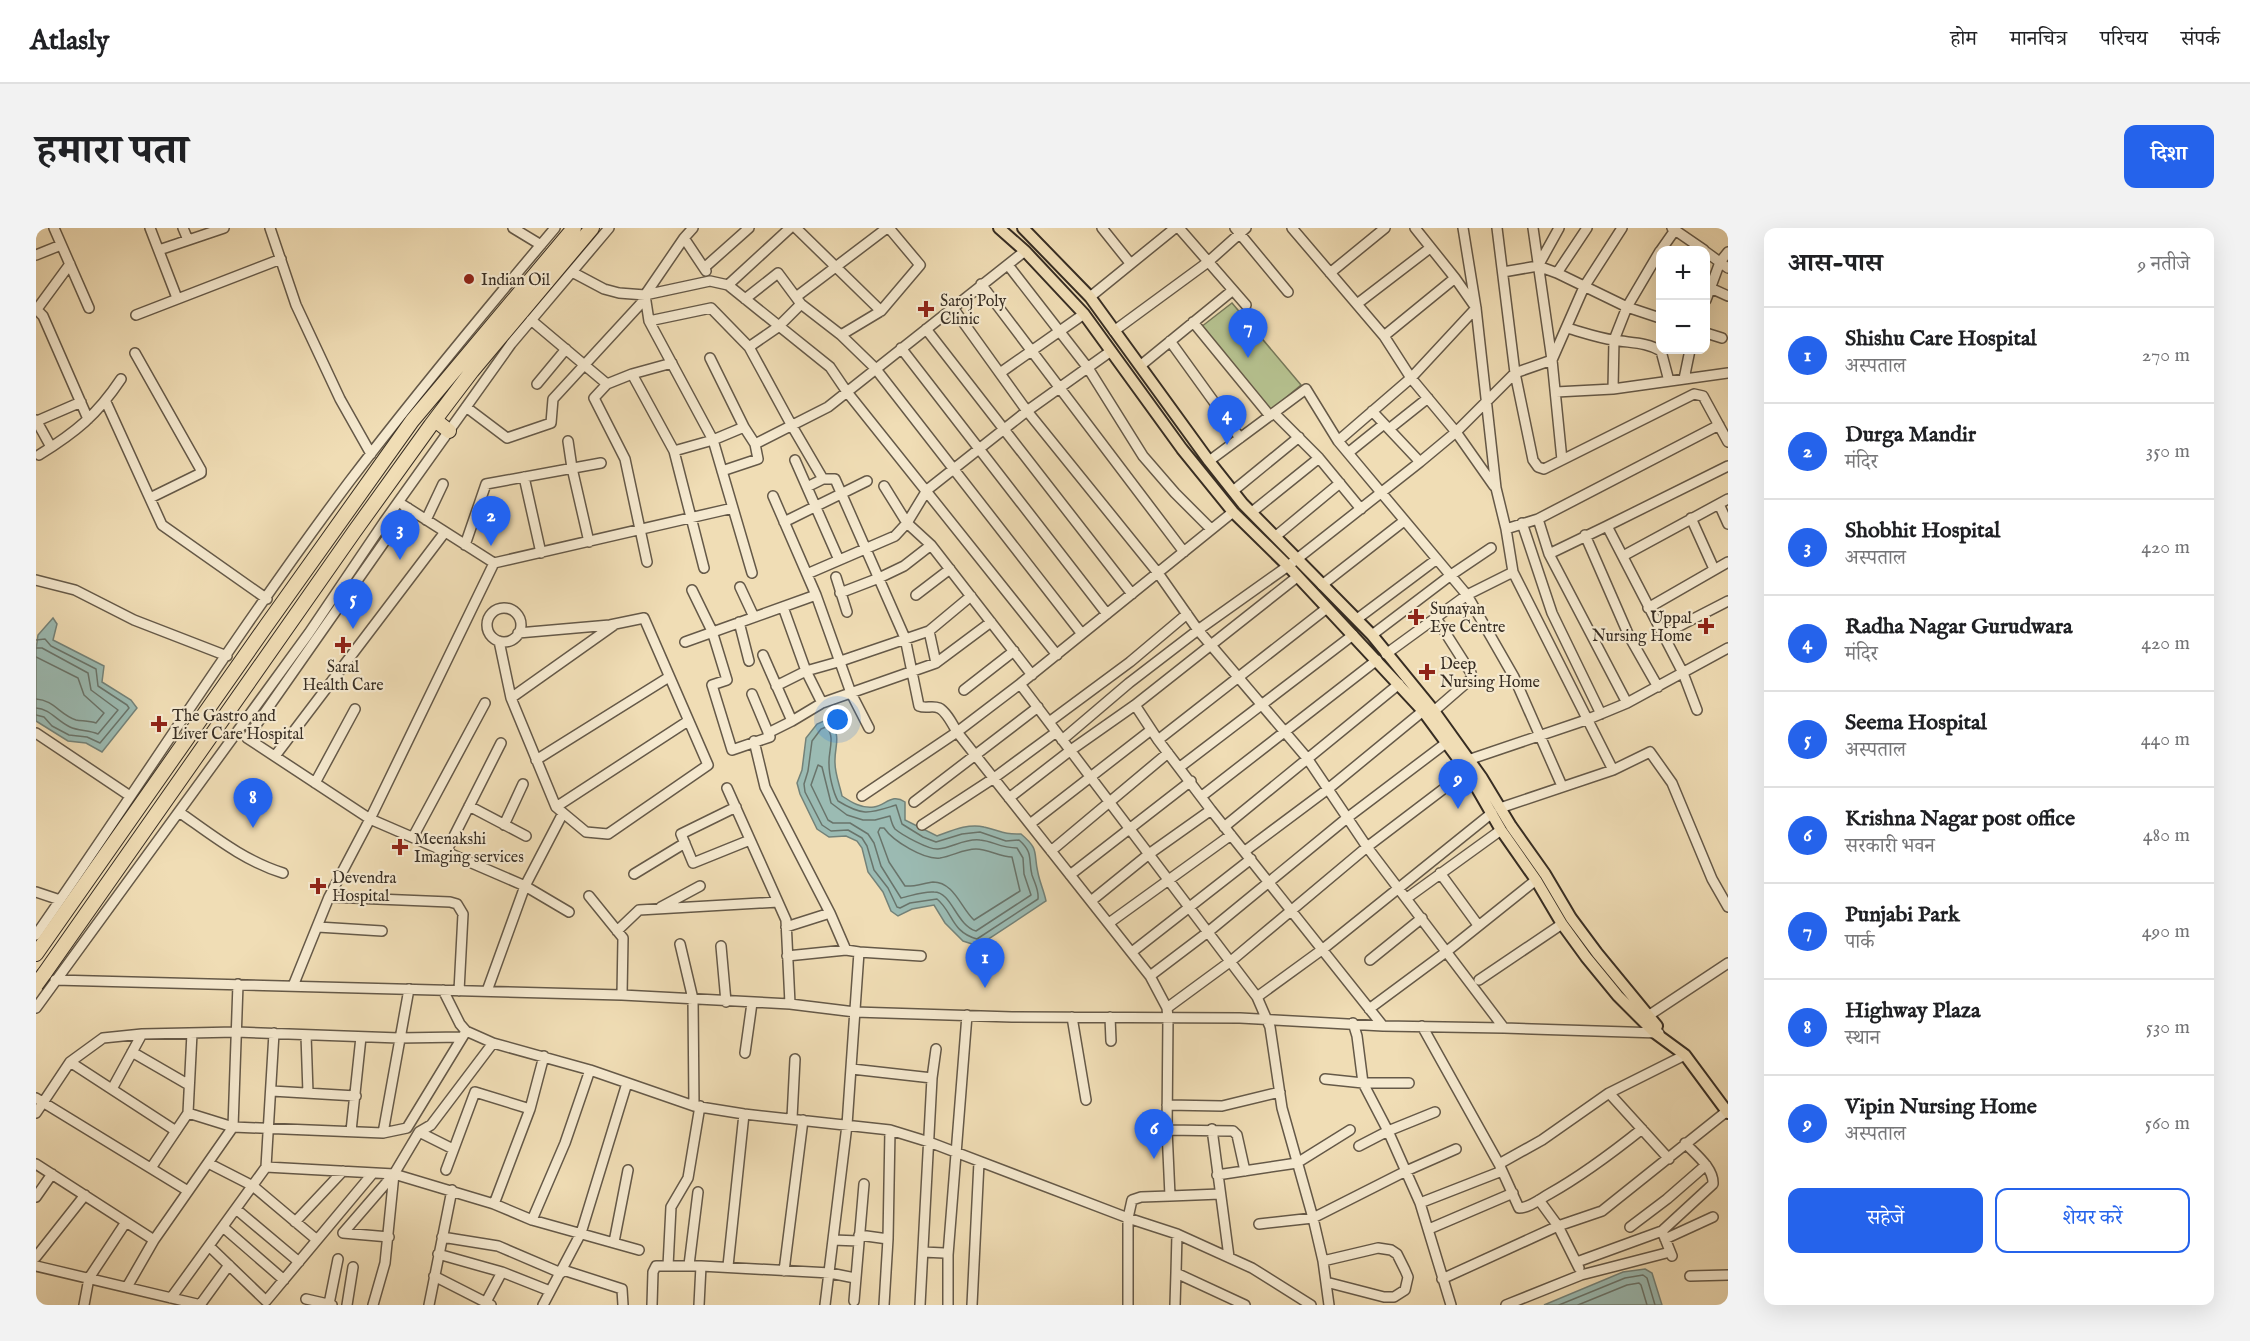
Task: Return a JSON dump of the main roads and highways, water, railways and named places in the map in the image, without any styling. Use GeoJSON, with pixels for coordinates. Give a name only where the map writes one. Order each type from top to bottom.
{"type":"FeatureCollection","features":[{"type":"Feature","properties":{"kind":"highway"},"geometry":{"type":"LineString","coordinates":[[36,954],[259,636],[408,417],[560,265],[574,228]]}},
{"type":"Feature","properties":{"kind":"highway"},"geometry":{"type":"LineString","coordinates":[[45,980],[347,541],[435,420],[472,371],[592,228]]}},
{"type":"Feature","properties":{"kind":"highway"},"geometry":{"type":"LineString","coordinates":[[435,420],[449,431]]}},
{"type":"Feature","properties":{"kind":"main road"},"geometry":{"type":"LineString","coordinates":[[999,228],[1025,251],[1084,314],[1196,467],[1233,512],[1322,585],[1372,635],[1381,657],[1399,684],[1428,711],[1446,743],[1482,778],[1496,811],[1501,830],[1536,880],[1562,924],[1618,996],[1685,1055],[1727,1112]]}},
{"type":"Feature","properties":{"kind":"main road"},"geometry":{"type":"LineString","coordinates":[[1023,228],[1090,297],[1209,461],[1252,513],[1276,536],[1292,562],[1297,577],[1353,635],[1381,657],[1428,711],[1467,765]]}},
{"type":"Feature","properties":{"kind":"main road"},"geometry":{"type":"LineString","coordinates":[[1496,811],[1545,874],[1571,918],[1659,1033]]}},
{"type":"Feature","properties":{"kind":"water"},"geometry":{"type":"Polygon","coordinates":[[[53,618],[57,624],[53,640],[104,666],[102,682],[131,700],[137,708],[102,752],[86,743],[68,741],[36,721],[38,635],[53,618]]]}},
{"type":"Feature","properties":{"kind":"water"},"geometry":{"type":"Polygon","coordinates":[[[826,720],[835,730],[837,740],[835,767],[842,796],[865,807],[878,806],[893,799],[905,802],[905,820],[937,836],[972,826],[1021,834],[1035,852],[1046,901],[978,946],[963,941],[945,923],[934,905],[912,909],[898,916],[891,911],[883,892],[868,872],[862,848],[857,841],[846,836],[829,837],[817,829],[800,794],[797,783],[802,770],[806,738],[817,724],[826,720]]]}},
{"type":"Feature","properties":{"kind":"water"},"geometry":{"type":"Polygon","coordinates":[[[1645,1269],[1652,1273],[1662,1305],[1544,1305],[1623,1272],[1645,1269]]]}},
{"type":"Feature","properties":{"kind":"place","name":"Indian Oil"},"geometry":{"type":"Point","coordinates":[469,279]}},
{"type":"Feature","properties":{"kind":"place","name":"Saroj Poly Clinic"},"geometry":{"type":"Point","coordinates":[926,309]}},
{"type":"Feature","properties":{"kind":"place","name":"Punjabi Park"},"geometry":{"type":"Point","coordinates":[1248,358]}},
{"type":"Feature","properties":{"kind":"place","name":"Radha Nagar Gurudwara"},"geometry":{"type":"Point","coordinates":[1227,445]}},
{"type":"Feature","properties":{"kind":"place","name":"Durga Mandir"},"geometry":{"type":"Point","coordinates":[491,546]}},
{"type":"Feature","properties":{"kind":"place","name":"Shobhit Hospital"},"geometry":{"type":"Point","coordinates":[400,560]}},
{"type":"Feature","properties":{"kind":"place","name":"Sunayan Eye Centre"},"geometry":{"type":"Point","coordinates":[1416,617]}},
{"type":"Feature","properties":{"kind":"place","name":"Uppal Nursing Home"},"geometry":{"type":"Point","coordinates":[1706,626]}},
{"type":"Feature","properties":{"kind":"place","name":"Seema Hospital"},"geometry":{"type":"Point","coordinates":[353,629]}},
{"type":"Feature","properties":{"kind":"place","name":"Saral Health Care"},"geometry":{"type":"Point","coordinates":[343,645]}},
{"type":"Feature","properties":{"kind":"place","name":"Deep Nursing Home"},"geometry":{"type":"Point","coordinates":[1427,672]}},
{"type":"Feature","properties":{"kind":"place","name":"The Gastro and Liver Care Hospital"},"geometry":{"type":"Point","coordinates":[159,724]}},
{"type":"Feature","properties":{"kind":"place","name":"Vipin Nursing Home"},"geometry":{"type":"Point","coordinates":[1458,809]}},
{"type":"Feature","properties":{"kind":"place","name":"Highway Plaza"},"geometry":{"type":"Point","coordinates":[253,828]}},
{"type":"Feature","properties":{"kind":"place","name":"Meenakshi Imaging services"},"geometry":{"type":"Point","coordinates":[400,847]}},
{"type":"Feature","properties":{"kind":"place","name":"Devendra Hospital"},"geometry":{"type":"Point","coordinates":[318,886]}},
{"type":"Feature","properties":{"kind":"place","name":"Shishu Care Hospital"},"geometry":{"type":"Point","coordinates":[985,988]}},
{"type":"Feature","properties":{"kind":"place","name":"Krishna Nagar post office"},"geometry":{"type":"Point","coordinates":[1154,1159]}}]}
